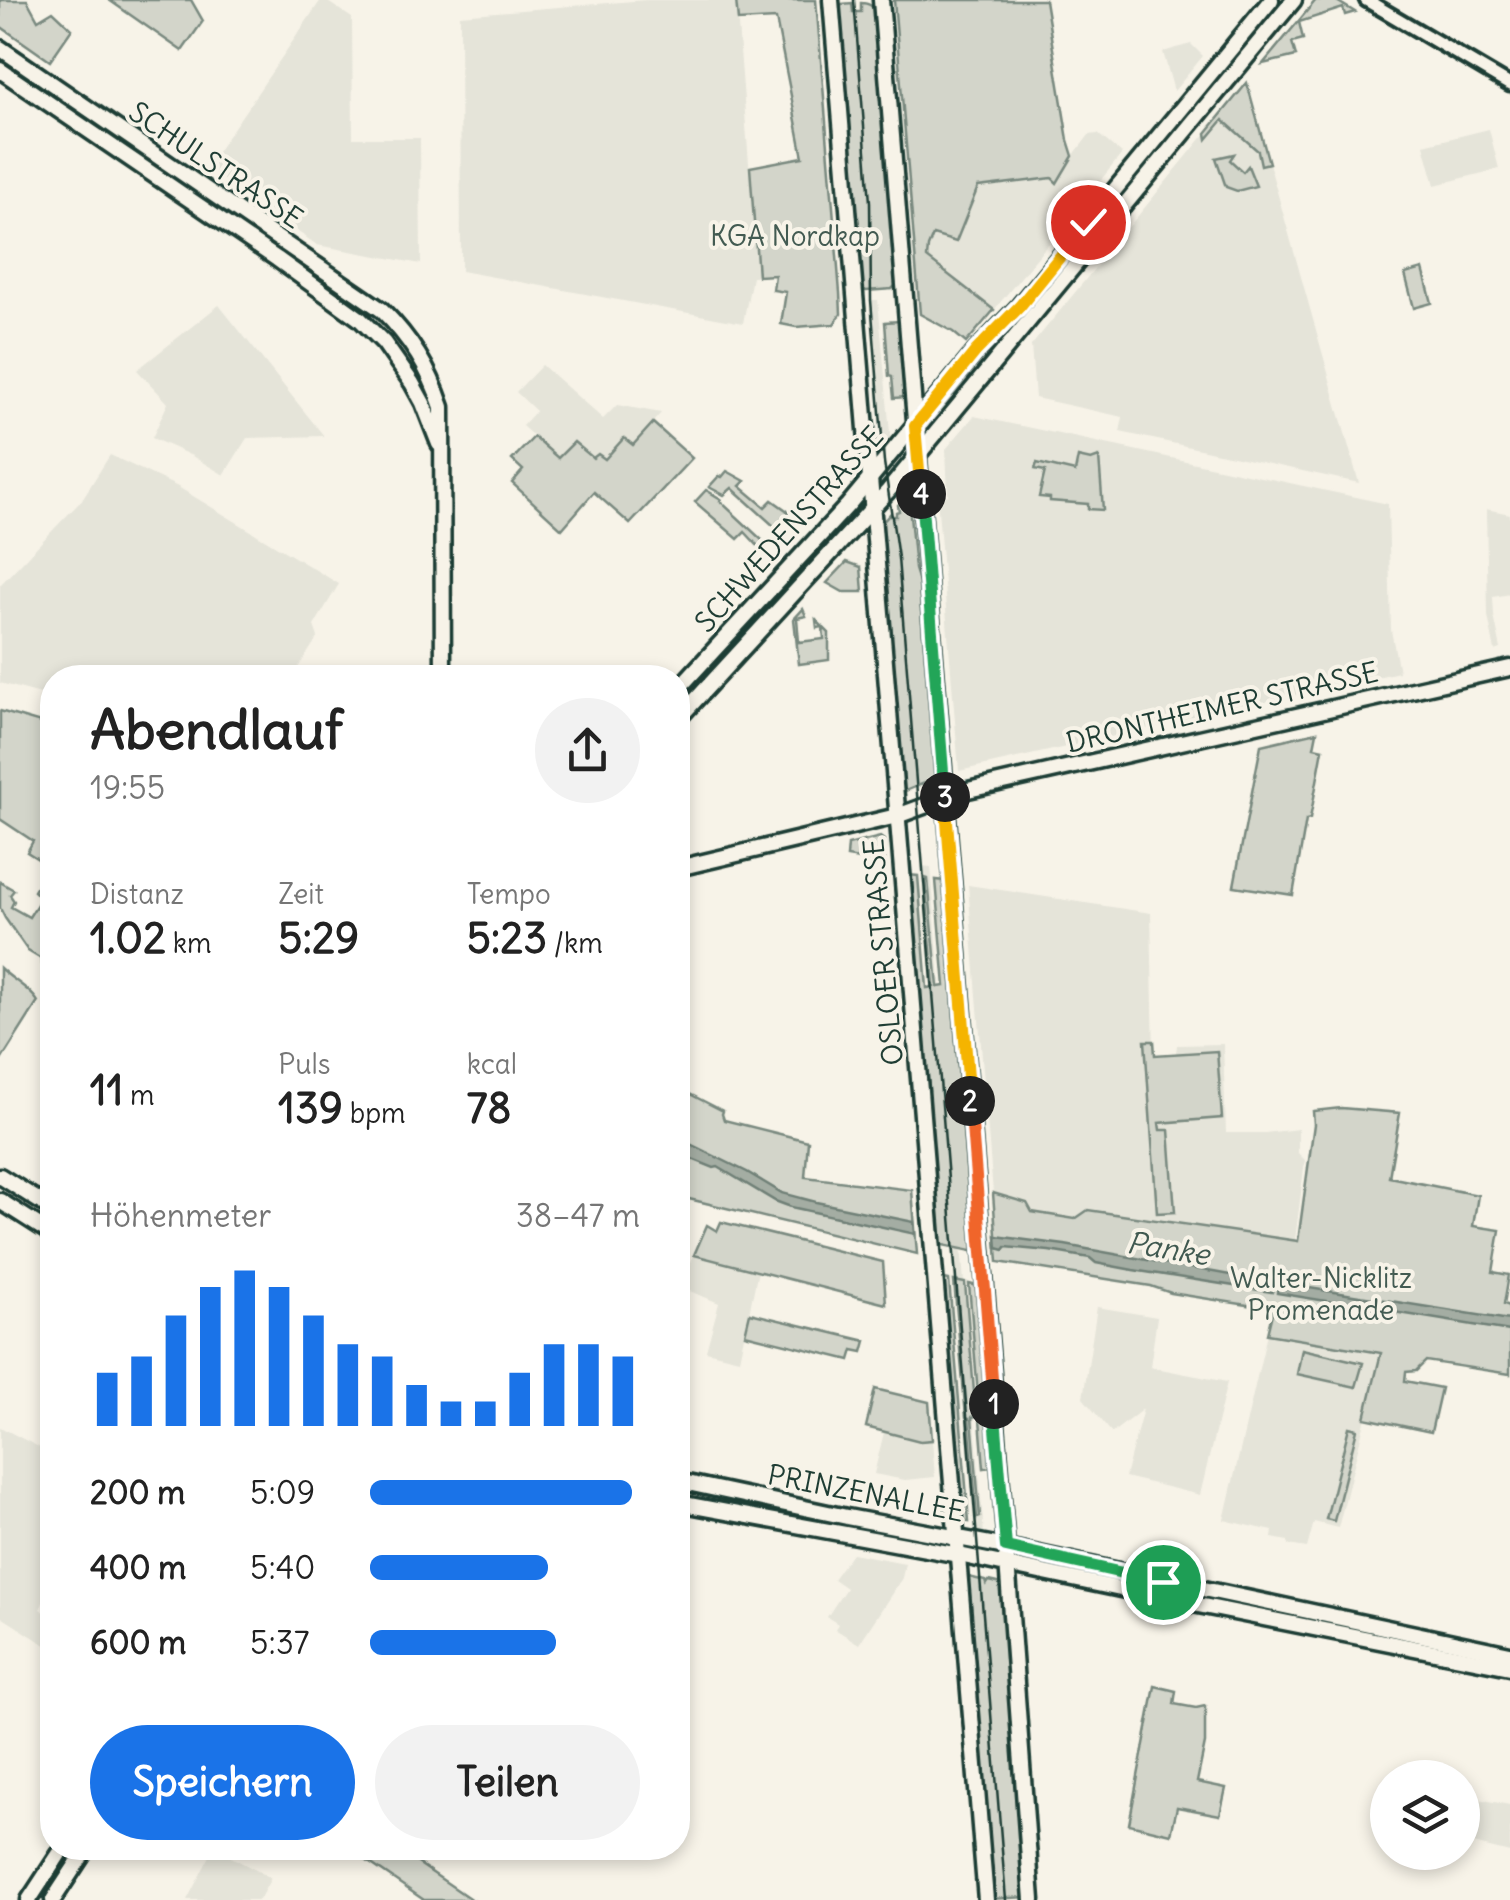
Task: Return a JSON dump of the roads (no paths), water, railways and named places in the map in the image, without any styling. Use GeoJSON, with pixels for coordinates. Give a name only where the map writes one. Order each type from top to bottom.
{"type":"FeatureCollection","features":[{"type":"Feature","properties":{"kind":"main road","name":"OSLOER STRASSE"},"geometry":{"type":"LineString","coordinates":[[831,0],[986,1900]]}},
{"type":"Feature","properties":{"kind":"main road"},"geometry":{"type":"LineString","coordinates":[[882,0],[1032,1900]]}},
{"type":"Feature","properties":{"kind":"main road","name":"SCHWEDENSTRASSE"},"geometry":{"type":"LineString","coordinates":[[690,675],[869,480],[976,351],[1020,306],[1271,0]]}},
{"type":"Feature","properties":{"kind":"main road","name":"SCHWEDENSTRASSE"},"geometry":{"type":"LineString","coordinates":[[690,706],[872,510],[1294,0]]}},
{"type":"Feature","properties":{"kind":"main road","name":"SCHULSTRASSE"},"geometry":{"type":"LineString","coordinates":[[0,48],[382,310],[423,360],[442,406],[443,665]]}},
{"type":"Feature","properties":{"kind":"main road","name":"SCHULSTRASSE"},"geometry":{"type":"LineString","coordinates":[[0,70],[346,307],[392,353],[418,393],[442,454]]}},
{"type":"Feature","properties":{"kind":"main road","name":"DRONTHEIMER STRASSE"},"geometry":{"type":"LineString","coordinates":[[690,865],[897,816],[968,790],[1510,668]]}},
{"type":"Feature","properties":{"kind":"main road"},"geometry":{"type":"LineString","coordinates":[[0,1176],[40,1201]]}},
{"type":"Feature","properties":{"kind":"main road"},"geometry":{"type":"LineString","coordinates":[[0,1201],[40,1226]]}},
{"type":"Feature","properties":{"kind":"main road","name":"PRINZENALLEE"},"geometry":{"type":"LineString","coordinates":[[690,1484],[1182,1586],[1453,1649],[1510,1667]]}},
{"type":"Feature","properties":{"kind":"main road","name":"PRINZENALLEE"},"geometry":{"type":"LineString","coordinates":[[690,1505],[1453,1649],[1510,1654]]}},
{"type":"Feature","properties":{"kind":"main road"},"geometry":{"type":"LineString","coordinates":[[29,1900],[54,1860]]}},
{"type":"Feature","properties":{"kind":"main road"},"geometry":{"type":"LineString","coordinates":[[52,1900],[79,1860]]}},
{"type":"Feature","properties":{"kind":"main road"},"geometry":{"type":"LineString","coordinates":[[46,1872],[64,1882]]}},
{"type":"Feature","properties":{"kind":"street"},"geometry":{"type":"LineString","coordinates":[[1366,0],[1510,85]]}},
{"type":"Feature","properties":{"kind":"tram line"},"geometry":{"type":"LineString","coordinates":[[854,0],[870,202],[871,300],[884,462],[898,558],[1006,1900]]}},
{"type":"Feature","properties":{"kind":"park label","name":"KGA Nordkap"},"geometry":{"type":"Point","coordinates":[795,236]}},
{"type":"Feature","properties":{"kind":"park label","name":"Walter-Nicklitz Promenade"},"geometry":{"type":"Point","coordinates":[1321,1294]}},
{"type":"Feature","properties":{"kind":"water label","name":"Panke"},"geometry":{"type":"Point","coordinates":[1168,1249]}}]}
